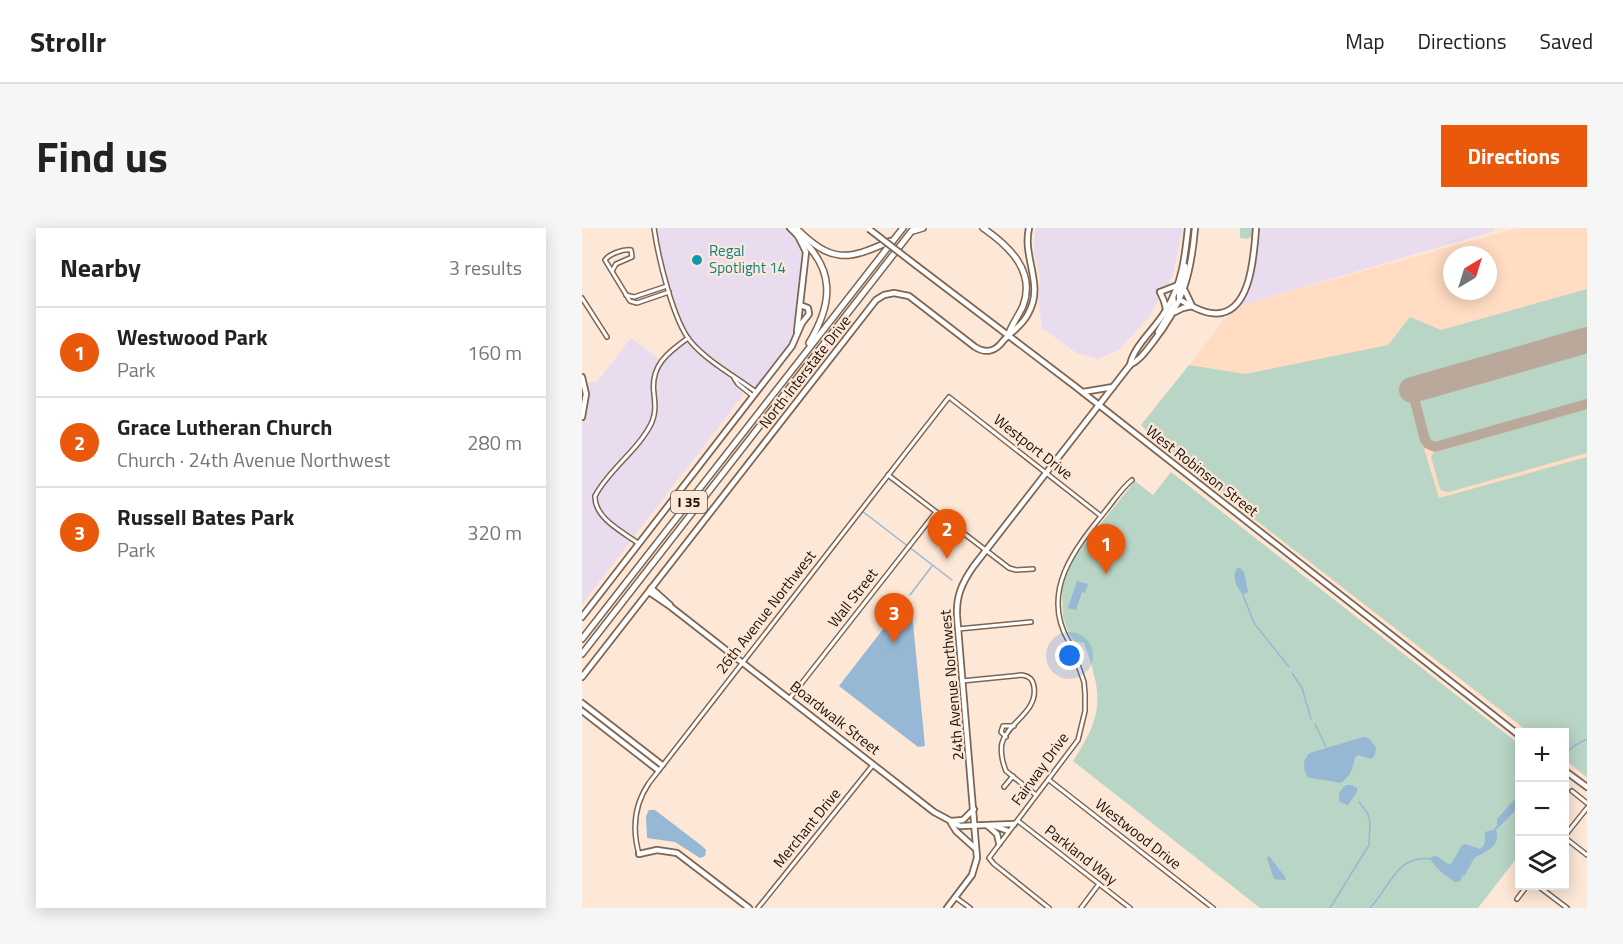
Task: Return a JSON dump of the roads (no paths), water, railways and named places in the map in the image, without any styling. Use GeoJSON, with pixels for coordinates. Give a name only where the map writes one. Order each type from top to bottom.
{"type":"FeatureCollection","features":[{"type":"Feature","properties":{"kind":"highway"},"geometry":{"type":"LineString","coordinates":[[796,228],[821,249],[843,256],[863,253],[894,239]]}},
{"type":"Feature","properties":{"kind":"highway","name":"I 35"},"geometry":{"type":"LineString","coordinates":[[582,639],[903,228]]}},
{"type":"Feature","properties":{"kind":"highway"},"geometry":{"type":"LineString","coordinates":[[914,229],[923,228]]}},
{"type":"Feature","properties":{"kind":"highway"},"geometry":{"type":"LineString","coordinates":[[983,228],[1012,251],[1025,277],[1023,305],[1008,336]]}},
{"type":"Feature","properties":{"kind":"highway","name":"I 35"},"geometry":{"type":"LineString","coordinates":[[582,654],[914,229]]}},
{"type":"Feature","properties":{"kind":"highway"},"geometry":{"type":"LineString","coordinates":[[796,365],[819,326],[828,296],[821,263],[813,250],[798,236]]}},
{"type":"Feature","properties":{"kind":"main road"},"geometry":{"type":"LineString","coordinates":[[790,228],[798,236]]}},
{"type":"Feature","properties":{"kind":"main road","name":"West Robinson Street"},"geometry":{"type":"LineString","coordinates":[[868,228],[1083,392],[1515,732]]}},
{"type":"Feature","properties":{"kind":"main road","name":"North Interstate Drive"},"geometry":{"type":"LineString","coordinates":[[582,677],[880,298],[894,293],[909,296],[983,351],[996,349],[1018,329],[1034,299],[1034,277],[1027,248],[1029,228]]}},
{"type":"Feature","properties":{"kind":"main road","name":"24th Avenue Northwest"},"geometry":{"type":"LineString","coordinates":[[947,908],[972,875],[977,850],[958,629],[957,609],[960,587],[1130,365],[1132,357],[1166,311],[1178,285],[1188,228]]}},
{"type":"Feature","properties":{"kind":"main road","name":"24th Avenue Northwest"},"geometry":{"type":"LineString","coordinates":[[1130,365],[1138,361],[1155,339],[1174,313],[1185,291],[1196,228]]}},
{"type":"Feature","properties":{"kind":"main road"},"geometry":{"type":"LineString","coordinates":[[1184,261],[1186,274],[1179,296],[1180,300],[1209,313],[1220,314],[1231,310],[1245,292],[1256,228]]}},
{"type":"Feature","properties":{"kind":"main road","name":"North Interstate Drive"},"geometry":{"type":"LineString","coordinates":[[797,334],[806,257],[805,249],[798,236]]}},
{"type":"Feature","properties":{"kind":"main road"},"geometry":{"type":"LineString","coordinates":[[1160,292],[1178,285]]}},
{"type":"Feature","properties":{"kind":"main road"},"geometry":{"type":"LineString","coordinates":[[1185,291],[1192,306]]}},
{"type":"Feature","properties":{"kind":"main road"},"geometry":{"type":"LineString","coordinates":[[1155,339],[1175,301],[1173,297],[1160,292]]}},
{"type":"Feature","properties":{"kind":"main road"},"geometry":{"type":"LineString","coordinates":[[1160,292],[1166,311]]}},
{"type":"Feature","properties":{"kind":"main road","name":"North Interstate Drive"},"geometry":{"type":"LineString","coordinates":[[582,617],[787,352],[809,312],[807,307],[800,305]]}},
{"type":"Feature","properties":{"kind":"main road"},"geometry":{"type":"LineString","coordinates":[[1174,313],[1192,306]]}},
{"type":"Feature","properties":{"kind":"main road"},"geometry":{"type":"LineString","coordinates":[[582,377],[586,394],[582,417]]}},
{"type":"Feature","properties":{"kind":"main road"},"geometry":{"type":"LineString","coordinates":[[1083,392],[1113,387]]}},
{"type":"Feature","properties":{"kind":"main road","name":"Boardwalk Street"},"geometry":{"type":"LineString","coordinates":[[650,590],[934,812],[960,826],[990,826],[1016,822]]}},
{"type":"Feature","properties":{"kind":"main road"},"geometry":{"type":"LineString","coordinates":[[582,703],[660,768]]}},
{"type":"Feature","properties":{"kind":"main road"},"geometry":{"type":"LineString","coordinates":[[582,711],[660,768]]}},
{"type":"Feature","properties":{"kind":"main road"},"geometry":{"type":"LineString","coordinates":[[1569,774],[1587,788]]}},
{"type":"Feature","properties":{"kind":"main road"},"geometry":{"type":"LineString","coordinates":[[949,821],[963,820],[974,809]]}},
{"type":"Feature","properties":{"kind":"main road"},"geometry":{"type":"LineString","coordinates":[[949,821],[956,831],[977,850]]}},
{"type":"Feature","properties":{"kind":"main road"},"geometry":{"type":"LineString","coordinates":[[990,826],[1008,831]]}},
{"type":"Feature","properties":{"kind":"main road"},"geometry":{"type":"LineString","coordinates":[[990,826],[997,834],[999,843]]}},
{"type":"Feature","properties":{"kind":"main road"},"geometry":{"type":"LineString","coordinates":[[639,854],[657,850],[676,853],[749,908]]}},
{"type":"Feature","properties":{"kind":"street"},"geometry":{"type":"LineString","coordinates":[[654,228],[667,286],[688,338],[700,351],[733,376],[738,384],[755,394]]}},
{"type":"Feature","properties":{"kind":"street"},"geometry":{"type":"LineString","coordinates":[[612,271],[616,264],[632,257],[631,250],[605,258],[606,264],[630,302],[634,304],[669,292]]}},
{"type":"Feature","properties":{"kind":"street"},"geometry":{"type":"LineString","coordinates":[[626,295],[634,297],[667,286]]}},
{"type":"Feature","properties":{"kind":"street"},"geometry":{"type":"LineString","coordinates":[[582,298],[606,337]]}},
{"type":"Feature","properties":{"kind":"street"},"geometry":{"type":"LineString","coordinates":[[639,543],[600,513],[595,504],[595,496],[651,424],[655,406],[653,378],[657,366],[665,356],[688,338]]}},
{"type":"Feature","properties":{"kind":"street","name":"Westport Drive"},"geometry":{"type":"LineString","coordinates":[[949,398],[1101,516]]}},
{"type":"Feature","properties":{"kind":"street","name":"26th Avenue Northwest"},"geometry":{"type":"LineString","coordinates":[[639,854],[635,835],[636,813],[643,792],[949,398]]}},
{"type":"Feature","properties":{"kind":"street"},"geometry":{"type":"LineString","coordinates":[[888,476],[1011,569],[1033,569]]}},
{"type":"Feature","properties":{"kind":"street"},"geometry":{"type":"LineString","coordinates":[[1069,642],[1062,626],[1059,609],[1062,580],[1072,554],[1132,480]]}},
{"type":"Feature","properties":{"kind":"street","name":"Wall Street"},"geometry":{"type":"LineString","coordinates":[[790,699],[936,512]]}},
{"type":"Feature","properties":{"kind":"street"},"geometry":{"type":"LineString","coordinates":[[958,629],[1031,622]]}},
{"type":"Feature","properties":{"kind":"street","name":"Fairway Drive"},"geometry":{"type":"LineString","coordinates":[[1050,908],[990,860],[991,854],[999,843],[1075,745],[1083,722],[1085,687],[1076,659],[1077,650]]}},
{"type":"Feature","properties":{"kind":"street"},"geometry":{"type":"LineString","coordinates":[[962,681],[1022,675],[1031,679],[1034,686],[1034,700],[1006,737],[1002,746],[1006,771],[1036,795]]}},
{"type":"Feature","properties":{"kind":"street"},"geometry":{"type":"LineString","coordinates":[[1006,737],[1001,732],[1003,726],[1014,726]]}},
{"type":"Feature","properties":{"kind":"street","name":"Merchant Drive"},"geometry":{"type":"LineString","coordinates":[[758,908],[874,764]]}},
{"type":"Feature","properties":{"kind":"street"},"geometry":{"type":"LineString","coordinates":[[1004,788],[1013,776]]}},
{"type":"Feature","properties":{"kind":"street","name":"Westwood Drive"},"geometry":{"type":"LineString","coordinates":[[1048,780],[1213,908]]}},
{"type":"Feature","properties":{"kind":"street"},"geometry":{"type":"LineString","coordinates":[[1572,791],[1587,803]]}},
{"type":"Feature","properties":{"kind":"street"},"geometry":{"type":"LineString","coordinates":[[1565,836],[1587,808]]}},
{"type":"Feature","properties":{"kind":"street","name":"Parkland Way"},"geometry":{"type":"LineString","coordinates":[[1016,822],[1130,908]]}},
{"type":"Feature","properties":{"kind":"street"},"geometry":{"type":"LineString","coordinates":[[1569,841],[1587,855]]}},
{"type":"Feature","properties":{"kind":"street"},"geometry":{"type":"LineString","coordinates":[[1081,908],[1100,884]]}},
{"type":"Feature","properties":{"kind":"street"},"geometry":{"type":"LineString","coordinates":[[1517,898],[1523,890]]}},
{"type":"Feature","properties":{"kind":"street"},"geometry":{"type":"LineString","coordinates":[[1544,890],[1567,908]]}},
{"type":"Feature","properties":{"kind":"street"},"geometry":{"type":"LineString","coordinates":[[956,897],[970,908]]}},
{"type":"Feature","properties":{"kind":"water"},"geometry":{"type":"Polygon","coordinates":[[[1237,568],[1244,572],[1248,592],[1243,595],[1235,579],[1237,568]]]}},
{"type":"Feature","properties":{"kind":"water"},"geometry":{"type":"Polygon","coordinates":[[[1077,581],[1088,584],[1085,593],[1082,592],[1076,610],[1068,608],[1077,581]]]}},
{"type":"Feature","properties":{"kind":"water"},"geometry":{"type":"Polygon","coordinates":[[[904,602],[911,603],[925,746],[918,747],[839,686],[904,602]]]}},
{"type":"Feature","properties":{"kind":"water"},"geometry":{"type":"Polygon","coordinates":[[[1363,737],[1368,738],[1376,747],[1375,755],[1371,759],[1358,755],[1350,774],[1341,783],[1307,777],[1304,764],[1310,753],[1363,737]]]}},
{"type":"Feature","properties":{"kind":"water"},"geometry":{"type":"Polygon","coordinates":[[[1346,785],[1357,788],[1357,792],[1348,805],[1340,802],[1339,797],[1346,785]]]}},
{"type":"Feature","properties":{"kind":"water"},"geometry":{"type":"Polygon","coordinates":[[[1515,799],[1515,811],[1496,830],[1494,845],[1472,859],[1460,881],[1455,882],[1434,865],[1430,858],[1435,856],[1448,864],[1452,863],[1462,845],[1480,849],[1485,842],[1485,832],[1494,830],[1497,819],[1515,799]]]}},
{"type":"Feature","properties":{"kind":"water"},"geometry":{"type":"Polygon","coordinates":[[[649,810],[655,810],[702,846],[706,850],[705,856],[700,858],[675,842],[647,838],[646,816],[649,810]]]}},
{"type":"Feature","properties":{"kind":"water"},"geometry":{"type":"Polygon","coordinates":[[[1269,856],[1286,878],[1285,880],[1274,879],[1267,858],[1269,856]]]}},
{"type":"Feature","properties":{"kind":"waterway"},"geometry":{"type":"LineString","coordinates":[[862,511],[952,580]]}},
{"type":"Feature","properties":{"kind":"waterway"},"geometry":{"type":"LineString","coordinates":[[910,595],[932,566]]}},
{"type":"Feature","properties":{"kind":"waterway"},"geometry":{"type":"LineString","coordinates":[[1243,595],[1254,623],[1289,667]]}},
{"type":"Feature","properties":{"kind":"waterway"},"geometry":{"type":"LineString","coordinates":[[1292,673],[1302,688],[1311,719]]}},
{"type":"Feature","properties":{"kind":"waterway"},"geometry":{"type":"LineString","coordinates":[[1315,724],[1326,747]]}},
{"type":"Feature","properties":{"kind":"waterway"},"geometry":{"type":"LineString","coordinates":[[1569,750],[1587,739]]}},
{"type":"Feature","properties":{"kind":"waterway"},"geometry":{"type":"LineString","coordinates":[[1330,908],[1369,845],[1370,822],[1368,814],[1359,802]]}},
{"type":"Feature","properties":{"kind":"waterway"},"geometry":{"type":"LineString","coordinates":[[1464,875],[1475,856]]}},
{"type":"Feature","properties":{"kind":"waterway"},"geometry":{"type":"LineString","coordinates":[[1370,908],[1395,873],[1402,867],[1410,861],[1432,859]]}},
{"type":"Feature","properties":{"kind":"place","name":"Regal Spotlight 14"},"geometry":{"type":"Point","coordinates":[697,260]}},
{"type":"Feature","properties":{"kind":"place","name":"Grace Lutheran Church"},"geometry":{"type":"Point","coordinates":[947,559]}},
{"type":"Feature","properties":{"kind":"place","name":"Westwood Park"},"geometry":{"type":"Point","coordinates":[1106,574]}},
{"type":"Feature","properties":{"kind":"place","name":"Russell Bates Park"},"geometry":{"type":"Point","coordinates":[894,643]}}]}
